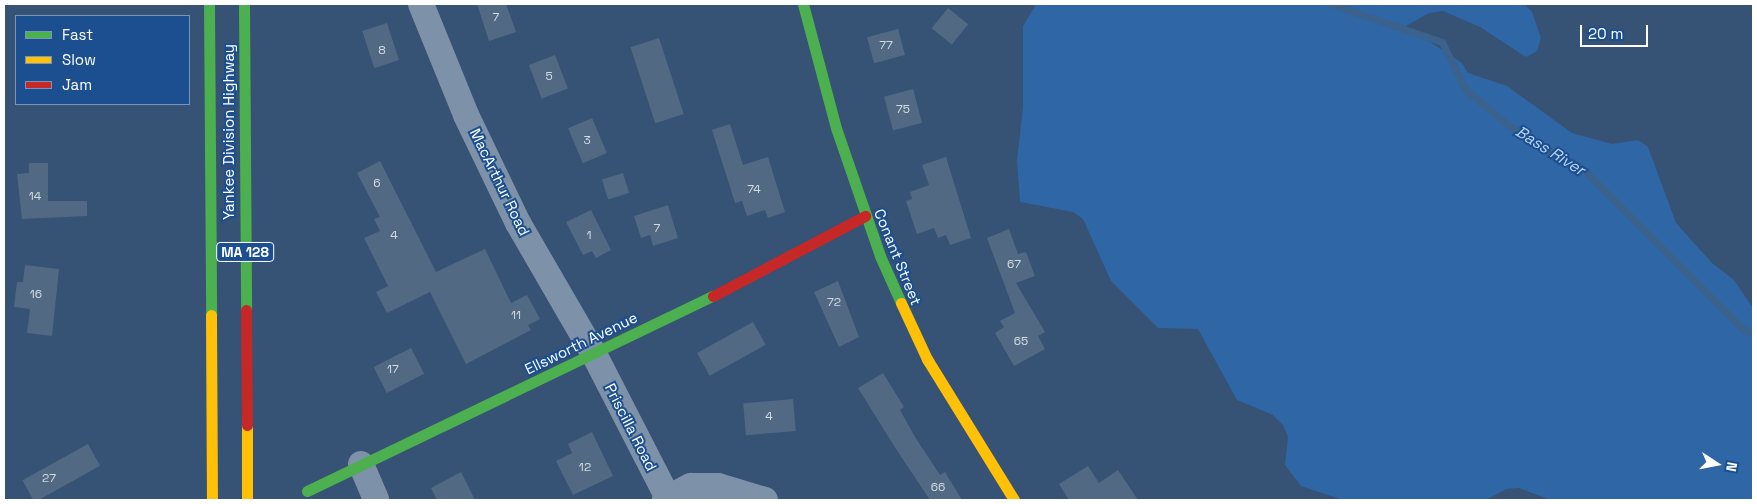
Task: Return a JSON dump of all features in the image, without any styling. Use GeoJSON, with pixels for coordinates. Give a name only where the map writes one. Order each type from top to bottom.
{"type":"FeatureCollection","features":[{"type":"Feature","properties":{"kind":"main road","name":"Yankee Division Highway"},"geometry":{"type":"LineString","coordinates":[[209,4],[212,500]]}},
{"type":"Feature","properties":{"kind":"main road","name":"Yankee Division Highway"},"geometry":{"type":"LineString","coordinates":[[244,4],[247,500]]}},
{"type":"Feature","properties":{"kind":"main road","name":"Conant Street"},"geometry":{"type":"LineString","coordinates":[[803,4],[836,128],[865,216],[927,359],[1014,500]]}},
{"type":"Feature","properties":{"kind":"main road","name":"Ellsworth Avenue"},"geometry":{"type":"LineString","coordinates":[[307,491],[594,354],[865,216]]}},
{"type":"Feature","properties":{"kind":"street","name":"MacArthur Road"},"geometry":{"type":"LineString","coordinates":[[421,4],[466,115],[518,223],[594,354]]}},
{"type":"Feature","properties":{"kind":"street","name":"Priscilla Road"},"geometry":{"type":"LineString","coordinates":[[594,354],[666,499]]}},
{"type":"Feature","properties":{"kind":"street"},"geometry":{"type":"LineString","coordinates":[[361,464],[376,500]]}},
{"type":"Feature","properties":{"kind":"street"},"geometry":{"type":"LineString","coordinates":[[666,499],[691,486],[718,486],[765,500]]}},
{"type":"Feature","properties":{"kind":"shaded area"},"geometry":{"type":"Polygon","coordinates":[[[1036,4],[1524,4],[1532,12],[1541,38],[1537,51],[1526,57],[1480,27],[1443,11],[1429,13],[1406,26],[1462,63],[1468,73],[1507,86],[1572,133],[1612,144],[1638,140],[1648,147],[1676,223],[1712,263],[1734,280],[1753,308],[1753,500],[1551,500],[1519,488],[1506,489],[1486,500],[1343,500],[1301,486],[1285,465],[1288,437],[1283,425],[1273,415],[1237,400],[1198,329],[1158,328],[1111,281],[1083,219],[1073,212],[1020,202],[1017,161],[1023,107],[1023,26],[1036,4]]]}},
{"type":"Feature","properties":{"kind":"building"},"geometry":{"type":"Polygon","coordinates":[[[477,4],[506,4],[516,32],[489,41],[477,4]]]}},
{"type":"Feature","properties":{"kind":"building"},"geometry":{"type":"Polygon","coordinates":[[[948,8],[968,24],[952,45],[932,28],[948,8]]]}},
{"type":"Feature","properties":{"kind":"building"},"geometry":{"type":"Polygon","coordinates":[[[387,23],[399,60],[374,68],[362,31],[387,23]]]}},
{"type":"Feature","properties":{"kind":"building"},"geometry":{"type":"Polygon","coordinates":[[[898,29],[905,55],[874,63],[867,37],[898,29]]]}},
{"type":"Feature","properties":{"kind":"building"},"geometry":{"type":"Polygon","coordinates":[[[659,38],[684,114],[655,123],[630,47],[659,38]]]}},
{"type":"Feature","properties":{"kind":"building"},"geometry":{"type":"Polygon","coordinates":[[[555,55],[568,89],[542,99],[529,65],[555,55]]]}},
{"type":"Feature","properties":{"kind":"building"},"geometry":{"type":"Polygon","coordinates":[[[913,89],[922,123],[893,131],[884,97],[913,89]]]}},
{"type":"Feature","properties":{"kind":"building"},"geometry":{"type":"Polygon","coordinates":[[[592,118],[607,153],[583,163],[568,128],[592,118]]]}},
{"type":"Feature","properties":{"kind":"building"},"geometry":{"type":"Polygon","coordinates":[[[730,124],[743,165],[768,157],[785,212],[768,218],[765,210],[747,216],[742,201],[735,203],[712,130],[730,124]]]}},
{"type":"Feature","properties":{"kind":"building"},"geometry":{"type":"Polygon","coordinates":[[[946,157],[971,238],[950,245],[946,235],[938,238],[934,228],[917,234],[906,201],[912,199],[910,192],[929,185],[922,165],[946,157]]]}},
{"type":"Feature","properties":{"kind":"building"},"geometry":{"type":"Polygon","coordinates":[[[380,161],[436,272],[485,249],[511,303],[527,295],[540,319],[528,325],[531,330],[466,364],[430,292],[387,313],[376,292],[388,286],[364,238],[380,231],[374,219],[380,217],[357,173],[380,161]]]}},
{"type":"Feature","properties":{"kind":"building"},"geometry":{"type":"Polygon","coordinates":[[[29,163],[48,163],[48,201],[87,201],[87,216],[22,219],[17,174],[29,173],[29,163]]]}},
{"type":"Feature","properties":{"kind":"building"},"geometry":{"type":"Polygon","coordinates":[[[623,173],[629,193],[608,200],[602,179],[623,173]]]}},
{"type":"Feature","properties":{"kind":"building"},"geometry":{"type":"Polygon","coordinates":[[[668,205],[678,238],[653,246],[650,235],[641,238],[634,216],[668,205]]]}},
{"type":"Feature","properties":{"kind":"building"},"geometry":{"type":"Polygon","coordinates":[[[591,210],[611,250],[596,258],[592,251],[583,255],[566,222],[591,210]]]}},
{"type":"Feature","properties":{"kind":"building"},"geometry":{"type":"Polygon","coordinates":[[[1009,229],[1018,254],[1026,252],[1035,276],[1016,283],[1045,332],[1038,336],[1045,349],[1014,366],[995,333],[1004,327],[1000,321],[1015,313],[987,238],[1009,229]]]}},
{"type":"Feature","properties":{"kind":"building"},"geometry":{"type":"Polygon","coordinates":[[[25,265],[59,269],[52,336],[27,333],[30,309],[14,307],[17,282],[23,282],[25,265]]]}},
{"type":"Feature","properties":{"kind":"building"},"geometry":{"type":"Polygon","coordinates":[[[838,281],[859,337],[839,347],[814,292],[838,281]]]}},
{"type":"Feature","properties":{"kind":"building"},"geometry":{"type":"Polygon","coordinates":[[[753,322],[766,345],[710,376],[697,353],[753,322]]]}},
{"type":"Feature","properties":{"kind":"building"},"geometry":{"type":"Polygon","coordinates":[[[411,348],[424,374],[387,393],[374,367],[411,348]]]}},
{"type":"Feature","properties":{"kind":"building"},"geometry":{"type":"Polygon","coordinates":[[[883,373],[904,407],[900,410],[915,437],[940,475],[945,472],[962,500],[930,500],[858,388],[883,373]]]}},
{"type":"Feature","properties":{"kind":"building"},"geometry":{"type":"Polygon","coordinates":[[[793,399],[796,431],[746,435],[743,403],[793,399]]]}},
{"type":"Feature","properties":{"kind":"building"},"geometry":{"type":"Polygon","coordinates":[[[592,432],[613,476],[573,495],[556,461],[572,453],[568,444],[592,432]]]}},
{"type":"Feature","properties":{"kind":"building"},"geometry":{"type":"Polygon","coordinates":[[[88,444],[100,466],[39,500],[33,500],[22,480],[88,444]]]}},
{"type":"Feature","properties":{"kind":"building"},"geometry":{"type":"Polygon","coordinates":[[[1088,466],[1099,483],[1118,470],[1138,500],[1069,500],[1059,484],[1088,466]]]}},
{"type":"Feature","properties":{"kind":"building"},"geometry":{"type":"Polygon","coordinates":[[[461,472],[475,500],[437,500],[431,488],[461,472]]]}},
{"type":"Feature","properties":{"kind":"waterway","name":"Bass River"},"geometry":{"type":"LineString","coordinates":[[1331,4],[1442,42],[1465,89],[1508,125],[1582,168],[1744,330],[1753,333]]}},
{"type":"Feature","properties":{"kind":"traffic: fast"},"geometry":{"type":"LineString","coordinates":[[209,4],[211,315]]}},
{"type":"Feature","properties":{"kind":"traffic: fast"},"geometry":{"type":"LineString","coordinates":[[244,4],[246,310]]}},
{"type":"Feature","properties":{"kind":"traffic: fast"},"geometry":{"type":"LineString","coordinates":[[803,4],[836,128],[880,256],[901,303]]}},
{"type":"Feature","properties":{"kind":"traffic: fast"},"geometry":{"type":"LineString","coordinates":[[307,491],[713,296]]}},
{"type":"Feature","properties":{"kind":"traffic: slow"},"geometry":{"type":"LineString","coordinates":[[901,303],[927,359],[1014,500]]}},
{"type":"Feature","properties":{"kind":"traffic: slow"},"geometry":{"type":"LineString","coordinates":[[211,315],[212,500]]}},
{"type":"Feature","properties":{"kind":"traffic: slow"},"geometry":{"type":"LineString","coordinates":[[247,425],[247,500]]}},
{"type":"Feature","properties":{"kind":"traffic: jam"},"geometry":{"type":"LineString","coordinates":[[713,296],[865,216]]}},
{"type":"Feature","properties":{"kind":"traffic: jam"},"geometry":{"type":"LineString","coordinates":[[246,310],[247,425]]}}]}
